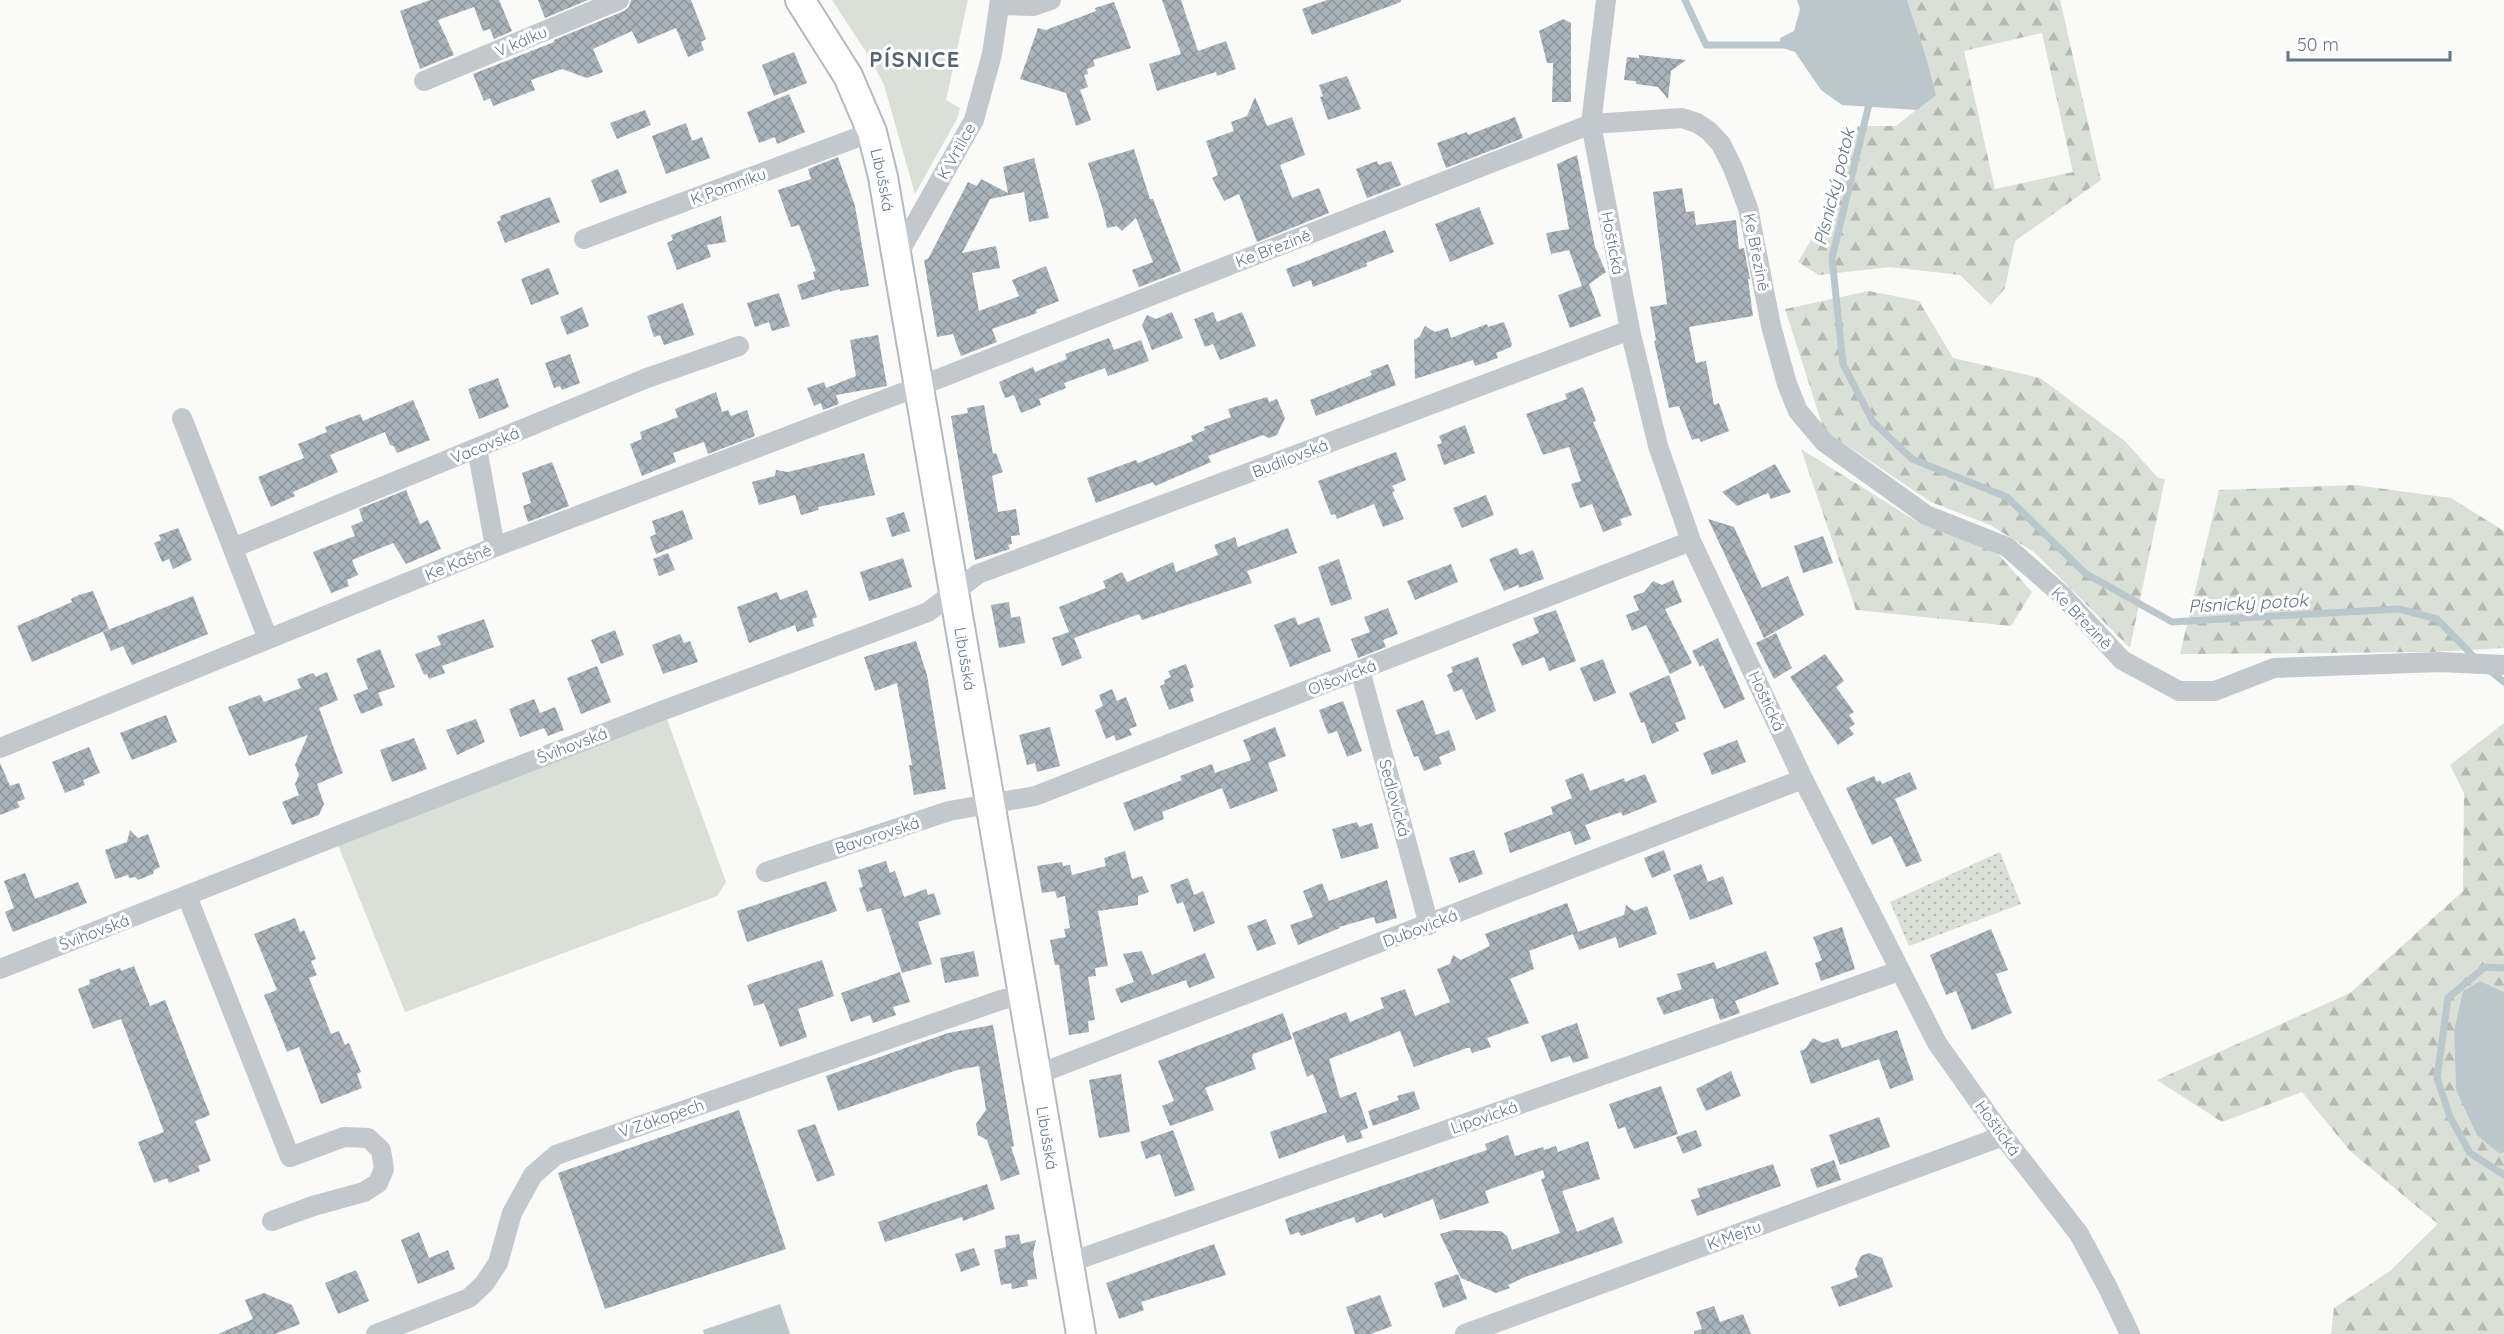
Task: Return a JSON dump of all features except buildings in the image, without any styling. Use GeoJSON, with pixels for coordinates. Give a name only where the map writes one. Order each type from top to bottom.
{"type":"FeatureCollection","features":[{"type":"Feature","properties":{"kind":"street","name":"V kálku"},"geometry":{"type":"LineString","coordinates":[[424,81],[619,0]]}},
{"type":"Feature","properties":{"kind":"street","name":"Libušská"},"geometry":{"type":"LineString","coordinates":[[800,0],[848,76],[872,132],[883,177],[1080,1334]]}},
{"type":"Feature","properties":{"kind":"street"},"geometry":{"type":"LineString","coordinates":[[1000,2],[1033,6],[1051,0]]}},
{"type":"Feature","properties":{"kind":"street","name":"Hoštická"},"geometry":{"type":"LineString","coordinates":[[1606,0],[1591,124],[1630,330],[1658,446],[1691,541],[1803,779],[1937,1043],[2003,1136],[2079,1234],[2130,1334]]}},
{"type":"Feature","properties":{"kind":"street","name":"K Vrtilce"},"geometry":{"type":"LineString","coordinates":[[896,258],[974,120],[992,54],[1000,2]]}},
{"type":"Feature","properties":{"kind":"street","name":"Ke Březině"},"geometry":{"type":"LineString","coordinates":[[920,386],[1591,124],[1682,118],[1697,123],[1709,131],[1721,144],[1749,208],[1771,326],[1787,384],[1798,411],[1824,442],[1926,515],[2007,547],[2062,596],[2122,660],[2179,691],[2215,691],[2274,668],[2462,662],[2499,664]]}},
{"type":"Feature","properties":{"kind":"street","name":"K Pomníku"},"geometry":{"type":"LineString","coordinates":[[584,240],[872,132]]}},
{"type":"Feature","properties":{"kind":"street","name":"Budilovská"},"geometry":{"type":"LineString","coordinates":[[954,591],[978,574],[1630,330]]}},
{"type":"Feature","properties":{"kind":"street","name":"Vacovská"},"geometry":{"type":"LineString","coordinates":[[233,548],[647,378],[739,346]]}},
{"type":"Feature","properties":{"kind":"street","name":"Ke Kašně"},"geometry":{"type":"LineString","coordinates":[[0,748],[495,547],[920,386]]}},
{"type":"Feature","properties":{"kind":"street"},"geometry":{"type":"LineString","coordinates":[[182,418],[268,639]]}},
{"type":"Feature","properties":{"kind":"street"},"geometry":{"type":"LineString","coordinates":[[477,448],[495,547]]}},
{"type":"Feature","properties":{"kind":"street","name":"Olšovická"},"geometry":{"type":"LineString","coordinates":[[989,802],[1035,796],[1691,541]]}},
{"type":"Feature","properties":{"kind":"street","name":"Švihovská"},"geometry":{"type":"LineString","coordinates":[[0,969],[664,710],[928,612],[954,591]]}},
{"type":"Feature","properties":{"kind":"street","name":"Sedlovická"},"geometry":{"type":"LineString","coordinates":[[1360,670],[1429,925]]}},
{"type":"Feature","properties":{"kind":"street","name":"Dubovická"},"geometry":{"type":"LineString","coordinates":[[1036,1075],[1803,779]]}},
{"type":"Feature","properties":{"kind":"street","name":"Bavorovská"},"geometry":{"type":"LineString","coordinates":[[766,872],[949,811],[989,802]]}},
{"type":"Feature","properties":{"kind":"street"},"geometry":{"type":"LineString","coordinates":[[187,896],[290,1158],[344,1137],[368,1138],[381,1150],[384,1168],[378,1183],[364,1192],[313,1206],[272,1221]]}},
{"type":"Feature","properties":{"kind":"street","name":"Lipovická"},"geometry":{"type":"LineString","coordinates":[[1068,1263],[1899,970]]}},
{"type":"Feature","properties":{"kind":"street","name":"V Zákopech"},"geometry":{"type":"LineString","coordinates":[[376,1334],[469,1298],[484,1284],[498,1263],[512,1213],[533,1175],[556,1155],[1001,1000],[1022,995]]}},
{"type":"Feature","properties":{"kind":"street","name":"K Mejtu"},"geometry":{"type":"LineString","coordinates":[[1465,1334],[2003,1136]]}},
{"type":"Feature","properties":{"kind":"green space"},"geometry":{"type":"Polygon","coordinates":[[[832,0],[968,0],[946,100],[960,108],[957,119],[915,194],[884,85],[868,55],[832,0]]]}},
{"type":"Feature","properties":{"kind":"green space"},"geometry":{"type":"Polygon","coordinates":[[[1907,0],[2060,0],[2101,180],[2015,241],[2005,288],[1991,305],[1960,275],[1890,267],[1819,275],[1798,262],[1828,211],[1858,126],[1896,126],[1935,95],[1924,50],[1907,0]],[[2042,33],[1964,51],[1995,189],[2073,172],[2042,33]]]}},
{"type":"Feature","properties":{"kind":"green space"},"geometry":{"type":"Polygon","coordinates":[[[1869,291],[1919,301],[1953,358],[2040,378],[2125,441],[2158,478],[2165,479],[2130,648],[2034,552],[1990,525],[1931,502],[1824,430],[1785,309],[1869,291]]]}},
{"type":"Feature","properties":{"kind":"green space"},"geometry":{"type":"Polygon","coordinates":[[[1801,449],[1916,521],[1998,554],[2032,592],[2011,626],[1856,610],[1801,449]]]}},
{"type":"Feature","properties":{"kind":"green space"},"geometry":{"type":"Polygon","coordinates":[[[2355,485],[2451,498],[2504,531],[2504,648],[2433,652],[2180,654],[2219,490],[2355,485]]]}},
{"type":"Feature","properties":{"kind":"green space"},"geometry":{"type":"Polygon","coordinates":[[[667,719],[726,882],[717,896],[405,1012],[338,845],[667,719]]]}},
{"type":"Feature","properties":{"kind":"green space"},"geometry":{"type":"Polygon","coordinates":[[[2504,723],[2504,992],[2480,981],[2463,991],[2454,1030],[2456,1090],[2499,1154],[2504,1152],[2504,1334],[2331,1334],[2334,1308],[2390,1271],[2438,1224],[2350,1151],[2302,1092],[2222,1122],[2157,1080],[2350,993],[2463,891],[2464,793],[2450,765],[2504,723]]]}},
{"type":"Feature","properties":{"kind":"green space"},"geometry":{"type":"Polygon","coordinates":[[[2000,852],[2021,904],[1909,946],[1890,902],[2000,852]]]}},
{"type":"Feature","properties":{"kind":"shaded area"},"geometry":{"type":"Polygon","coordinates":[[[1797,0],[1907,0],[1936,95],[1917,110],[1842,105],[1821,90],[1795,52],[1780,47],[1780,38],[1794,31],[1800,9],[1797,0]]]}},
{"type":"Feature","properties":{"kind":"shaded area"},"geometry":{"type":"Polygon","coordinates":[[[2480,981],[2504,992],[2504,1152],[2500,1154],[2477,1135],[2456,1090],[2454,1030],[2463,991],[2480,981]]]}},
{"type":"Feature","properties":{"kind":"shaded area"},"geometry":{"type":"Polygon","coordinates":[[[780,1304],[790,1334],[704,1334],[703,1330],[780,1304]]]}},
{"type":"Feature","properties":{"kind":"waterway","name":"Písnický potok"},"geometry":{"type":"LineString","coordinates":[[1685,0],[1706,45],[1788,45]]}},
{"type":"Feature","properties":{"kind":"waterway","name":"Písnický potok"},"geometry":{"type":"LineString","coordinates":[[1870,100],[1832,258],[1843,364],[1873,422],[1912,459],[2007,497],[2085,573],[2172,622],[2399,609],[2437,619],[2475,658]]}},
{"type":"Feature","properties":{"kind":"waterway","name":"Písnický potok"},"geometry":{"type":"LineString","coordinates":[[2488,669],[2504,682]]}},
{"type":"Feature","properties":{"kind":"waterway"},"geometry":{"type":"LineString","coordinates":[[2504,968],[2485,967],[2448,998],[2437,1078],[2450,1117],[2470,1153],[2504,1175]]}},
{"type":"Feature","properties":{"kind":"district","name":"PÍSNICE"},"geometry":{"type":"Point","coordinates":[915,59]}}]}
